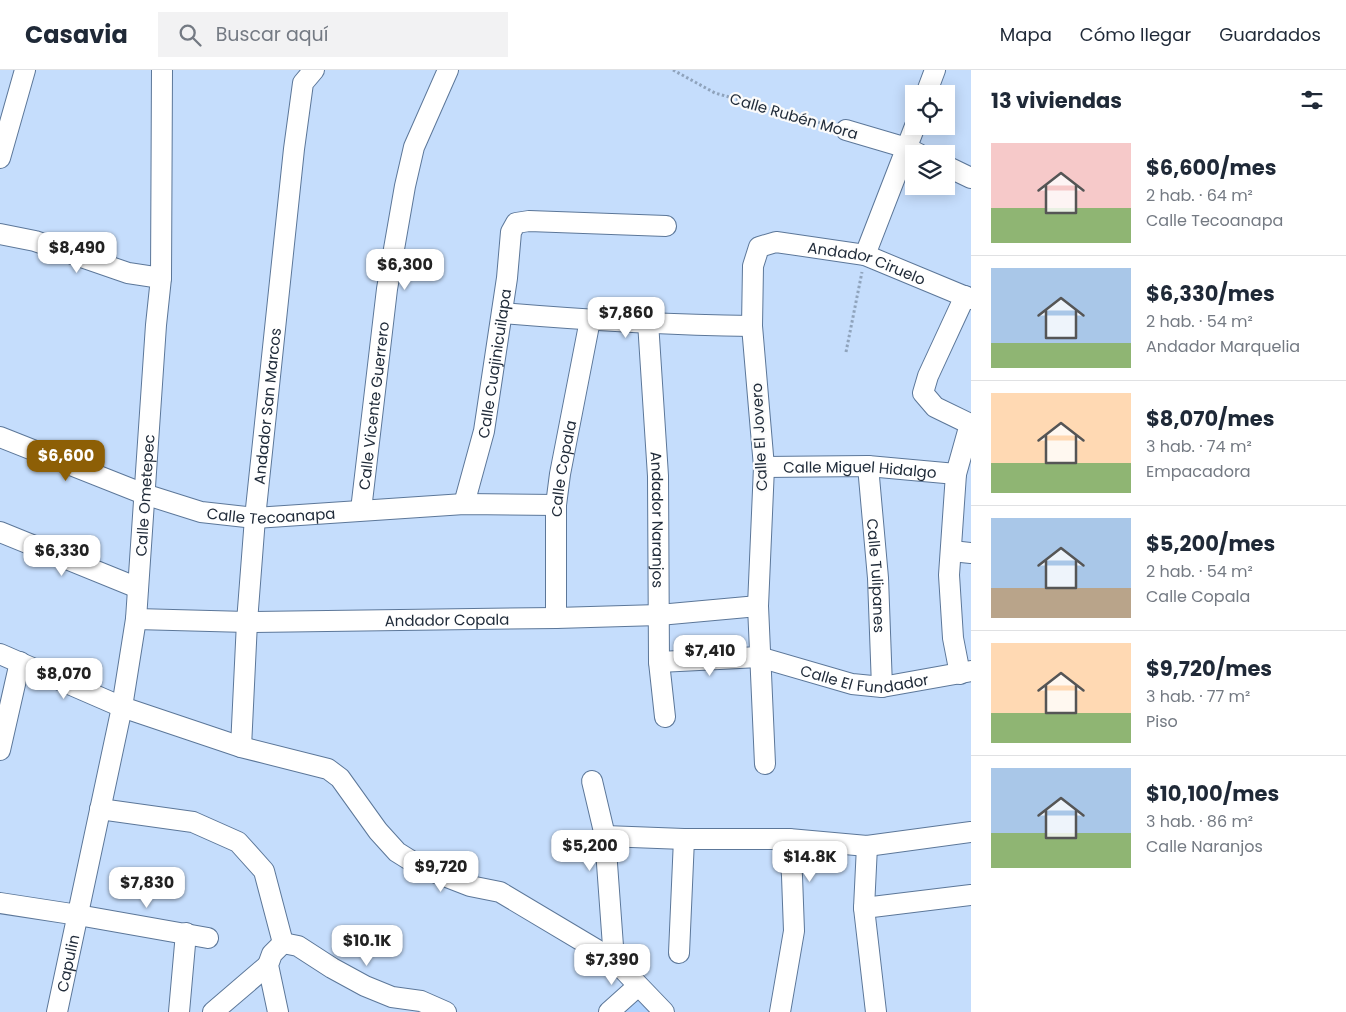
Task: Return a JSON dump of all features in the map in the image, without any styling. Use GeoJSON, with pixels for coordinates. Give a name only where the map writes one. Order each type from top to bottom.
{"type":"FeatureCollection","features":[{"type":"Feature","properties":{"kind":"street"},"geometry":{"type":"LineString","coordinates":[[0,158],[25,70]]}},
{"type":"Feature","properties":{"kind":"street","name":"Calle Ometepec"},"geometry":{"type":"LineString","coordinates":[[78,914],[122,707],[136,619],[156,325],[161,278],[162,70]]}},
{"type":"Feature","properties":{"kind":"street","name":"Andador San Marcos"},"geometry":{"type":"LineString","coordinates":[[241,747],[247,622],[255,518],[294,149],[303,83],[314,70]]}},
{"type":"Feature","properties":{"kind":"street"},"geometry":{"type":"LineString","coordinates":[[929,85],[935,70]]}},
{"type":"Feature","properties":{"kind":"street","name":"Calle Vicente Guerrero"},"geometry":{"type":"LineString","coordinates":[[361,510],[387,288],[405,186],[414,147],[446,71]]}},
{"type":"Feature","properties":{"kind":"street","name":"Calle Rubén Mora"},"geometry":{"type":"LineString","coordinates":[[846,130],[905,148]]}},
{"type":"Feature","properties":{"kind":"street"},"geometry":{"type":"LineString","coordinates":[[865,254],[905,168]]}},
{"type":"Feature","properties":{"kind":"street"},"geometry":{"type":"LineString","coordinates":[[955,170],[971,178]]}},
{"type":"Feature","properties":{"kind":"street","name":"Calle Cuajinicuilapa"},"geometry":{"type":"LineString","coordinates":[[464,504],[484,430],[502,313],[511,232],[516,223],[529,221],[666,226]]}},
{"type":"Feature","properties":{"kind":"street"},"geometry":{"type":"LineString","coordinates":[[0,234],[35,241],[128,272],[161,278]]}},
{"type":"Feature","properties":{"kind":"street","name":"Andador Ciruelo"},"geometry":{"type":"LineString","coordinates":[[759,247],[776,242],[865,254],[968,297]]}},
{"type":"Feature","properties":{"kind":"street","name":"Calle El Jovero"},"geometry":{"type":"LineString","coordinates":[[759,247],[753,266],[752,326],[764,466],[758,606],[765,764]]}},
{"type":"Feature","properties":{"kind":"street"},"geometry":{"type":"LineString","coordinates":[[965,672],[953,638],[949,575],[961,552],[956,474],[970,424],[935,407],[923,393],[928,376],[968,297]]}},
{"type":"Feature","properties":{"kind":"street"},"geometry":{"type":"LineString","coordinates":[[502,313],[590,320],[752,326]]}},
{"type":"Feature","properties":{"kind":"street","name":"Calle Copala"},"geometry":{"type":"LineString","coordinates":[[556,618],[556,505],[560,474],[590,320]]}},
{"type":"Feature","properties":{"kind":"street","name":"Andador Naranjos"},"geometry":{"type":"LineString","coordinates":[[648,322],[658,476],[659,662],[665,717]]}},
{"type":"Feature","properties":{"kind":"street","name":"Calle Tecoanapa"},"geometry":{"type":"LineString","coordinates":[[0,436],[144,494],[201,512],[255,518],[464,504],[556,505]]}},
{"type":"Feature","properties":{"kind":"street","name":"Calle Miguel Hidalgo"},"geometry":{"type":"LineString","coordinates":[[764,466],[868,466],[956,474]]}},
{"type":"Feature","properties":{"kind":"street","name":"Calle Tulipanes"},"geometry":{"type":"LineString","coordinates":[[868,466],[878,578],[882,687]]}},
{"type":"Feature","properties":{"kind":"street"},"geometry":{"type":"LineString","coordinates":[[0,532],[138,588]]}},
{"type":"Feature","properties":{"kind":"street","name":"Andador Copala"},"geometry":{"type":"LineString","coordinates":[[136,619],[247,622],[556,618],[659,615],[758,606]]}},
{"type":"Feature","properties":{"kind":"street"},"geometry":{"type":"LineString","coordinates":[[0,654],[122,707],[241,747],[328,769],[340,778],[378,830],[397,852],[420,867],[470,886],[500,892],[614,960],[664,1012]]}},
{"type":"Feature","properties":{"kind":"street"},"geometry":{"type":"LineString","coordinates":[[659,662],[759,657]]}},
{"type":"Feature","properties":{"kind":"street","name":"Calle El Fundador"},"geometry":{"type":"LineString","coordinates":[[759,657],[852,684],[882,687],[965,672]]}},
{"type":"Feature","properties":{"kind":"street"},"geometry":{"type":"LineString","coordinates":[[0,750],[20,662]]}},
{"type":"Feature","properties":{"kind":"street"},"geometry":{"type":"LineString","coordinates":[[592,781],[605,836],[614,960]]}},
{"type":"Feature","properties":{"kind":"street"},"geometry":{"type":"LineString","coordinates":[[100,810],[193,822],[238,842],[264,871],[283,943]]}},
{"type":"Feature","properties":{"kind":"street"},"geometry":{"type":"LineString","coordinates":[[605,836],[684,839],[789,839],[867,846],[971,832]]}},
{"type":"Feature","properties":{"kind":"street"},"geometry":{"type":"LineString","coordinates":[[679,953],[684,839]]}},
{"type":"Feature","properties":{"kind":"street"},"geometry":{"type":"LineString","coordinates":[[780,1012],[794,930],[789,839]]}},
{"type":"Feature","properties":{"kind":"street"},"geometry":{"type":"LineString","coordinates":[[867,846],[864,908],[881,1011]]}},
{"type":"Feature","properties":{"kind":"street"},"geometry":{"type":"LineString","coordinates":[[864,908],[971,896]]}},
{"type":"Feature","properties":{"kind":"street"},"geometry":{"type":"LineString","coordinates":[[0,903],[78,914],[208,938]]}},
{"type":"Feature","properties":{"kind":"street","name":"Capulin"},"geometry":{"type":"LineString","coordinates":[[57,1012],[78,914]]}},
{"type":"Feature","properties":{"kind":"street"},"geometry":{"type":"LineString","coordinates":[[179,1012],[186,933]]}},
{"type":"Feature","properties":{"kind":"street"},"geometry":{"type":"LineString","coordinates":[[278,1012],[268,966],[272,954],[283,943]]}},
{"type":"Feature","properties":{"kind":"street"},"geometry":{"type":"LineString","coordinates":[[283,943],[298,946],[364,986],[392,997],[421,1002],[446,1012]]}},
{"type":"Feature","properties":{"kind":"street"},"geometry":{"type":"LineString","coordinates":[[213,1012],[268,966]]}},
{"type":"Feature","properties":{"kind":"street"},"geometry":{"type":"LineString","coordinates":[[609,1012],[638,986]]}},
{"type":"Feature","properties":{"kind":"path","name":"Calle Rubén Mora"},"geometry":{"type":"LineString","coordinates":[[672,70],[715,94],[846,130]]}},
{"type":"Feature","properties":{"kind":"path"},"geometry":{"type":"LineString","coordinates":[[846,352],[865,254]]}},
{"type":"Feature","properties":{"kind":"shaded area"},"geometry":{"type":"Polygon","coordinates":[[[639,998],[652,1012],[623,1012],[639,998]]]}}]}
